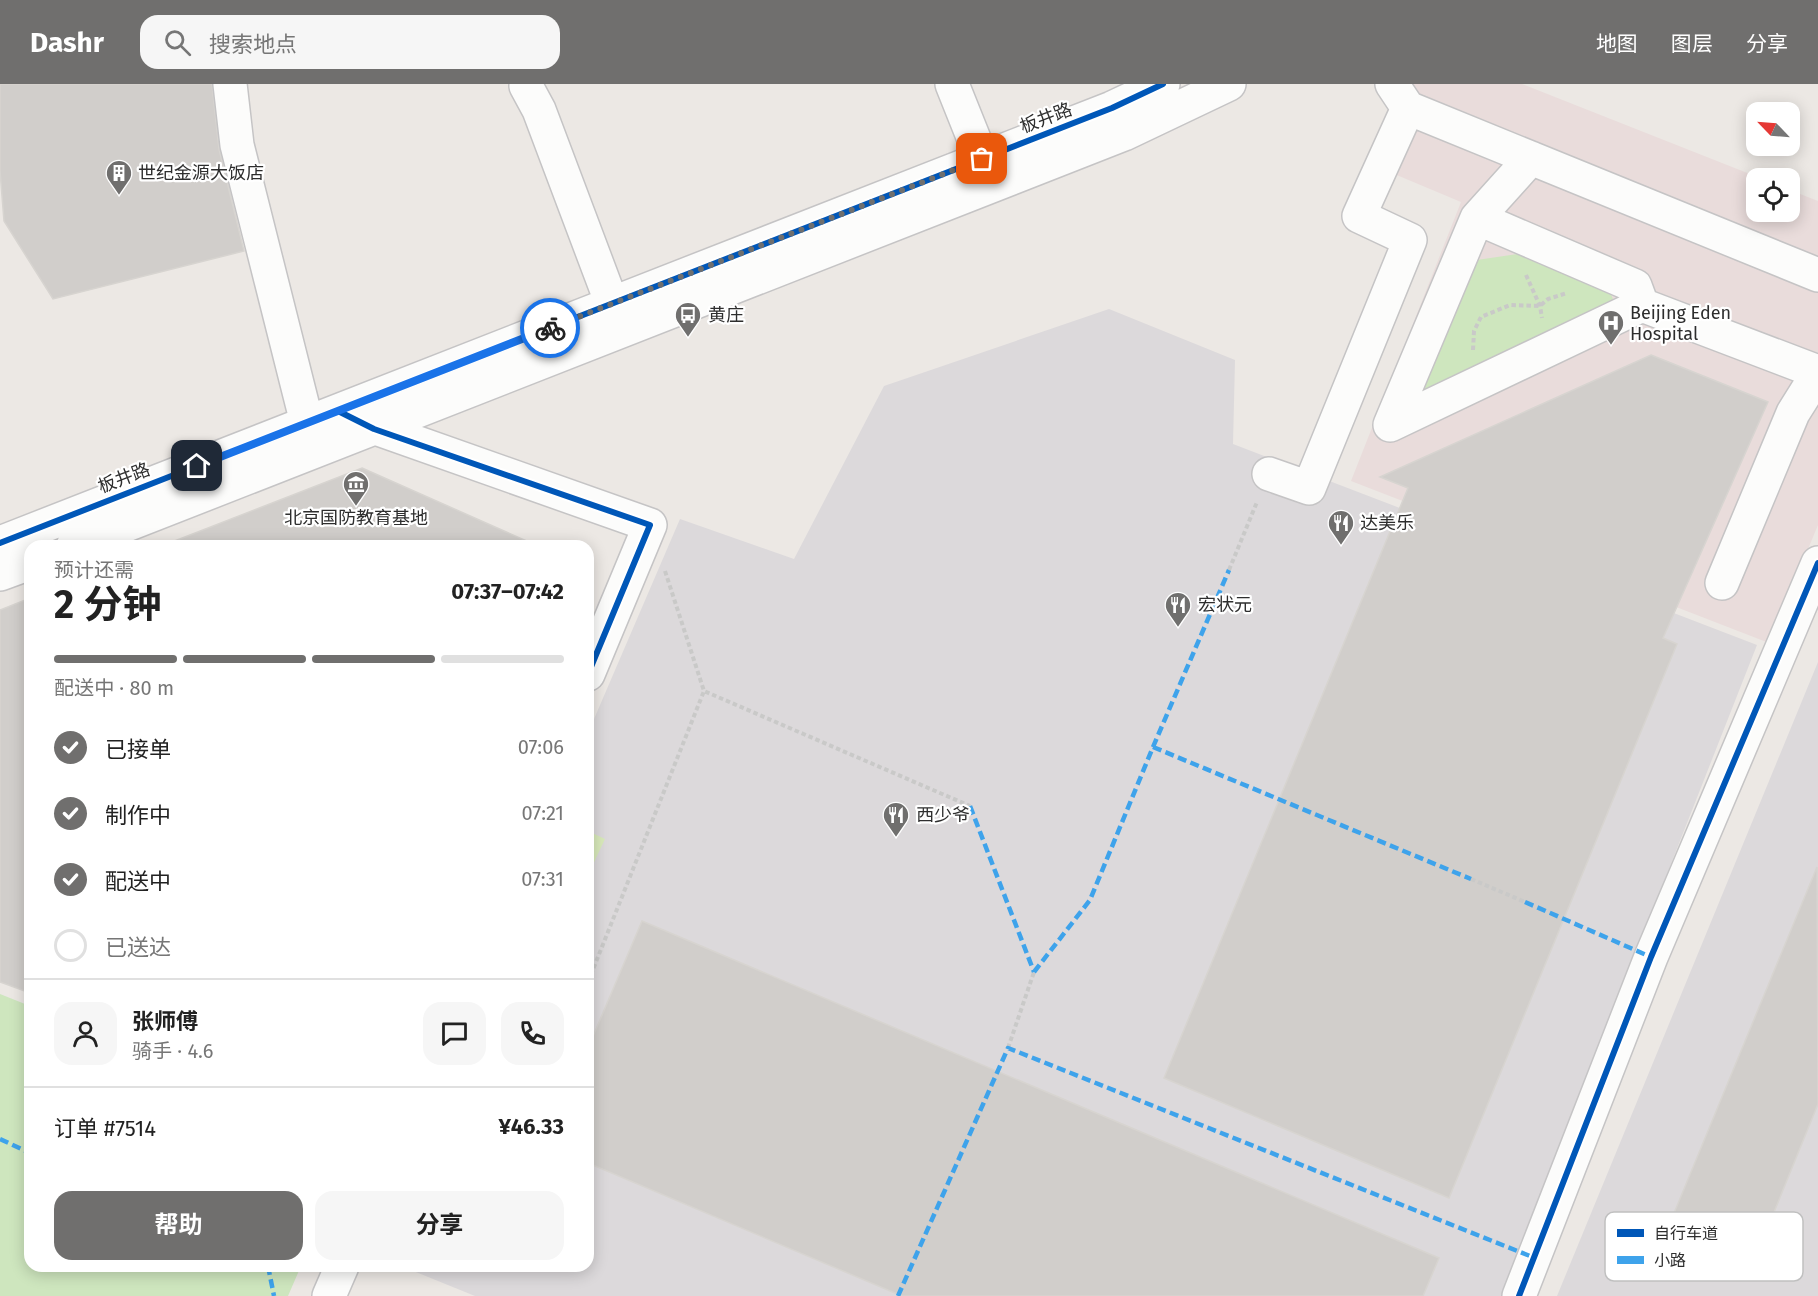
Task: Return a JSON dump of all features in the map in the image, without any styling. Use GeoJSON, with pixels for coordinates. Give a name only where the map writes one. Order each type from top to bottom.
{"type":"FeatureCollection","features":[{"type":"Feature","properties":{"kind":"street"},"geometry":{"type":"LineString","coordinates":[[230,84],[237,145],[307,423]]}},
{"type":"Feature","properties":{"kind":"street"},"geometry":{"type":"LineString","coordinates":[[952,84],[982,159]]}},
{"type":"Feature","properties":{"kind":"street","name":"板井路"},"geometry":{"type":"LineString","coordinates":[[0,543],[1112,108],[1163,84]]}},
{"type":"Feature","properties":{"kind":"street"},"geometry":{"type":"LineString","coordinates":[[88,540],[1124,134],[1229,84]]}},
{"type":"Feature","properties":{"kind":"street"},"geometry":{"type":"LineString","coordinates":[[526,86],[539,110],[612,304]]}},
{"type":"Feature","properties":{"kind":"street"},"geometry":{"type":"LineString","coordinates":[[1269,474],[1309,488],[1410,240],[1359,216],[1400,96],[1531,158],[1818,275]]}},
{"type":"Feature","properties":{"kind":"street"},"geometry":{"type":"LineString","coordinates":[[1531,158],[1477,218],[1390,425],[1642,305],[1818,373],[1792,413],[1722,583]]}},
{"type":"Feature","properties":{"kind":"street"},"geometry":{"type":"LineString","coordinates":[[1477,218],[1635,285],[1642,305]]}},
{"type":"Feature","properties":{"kind":"street"},"geometry":{"type":"LineString","coordinates":[[338,411],[374,429],[650,525],[594,660]]}},
{"type":"Feature","properties":{"kind":"street"},"geometry":{"type":"LineString","coordinates":[[1519,1296],[1651,957],[1818,563]]}},
{"type":"Feature","properties":{"kind":"street"},"geometry":{"type":"LineString","coordinates":[[0,574],[24,565]]}},
{"type":"Feature","properties":{"kind":"street"},"geometry":{"type":"LineString","coordinates":[[329,1296],[339,1272]]}},
{"type":"Feature","properties":{"kind":"path"},"geometry":{"type":"LineString","coordinates":[[1513,234],[1512,249],[1540,306],[1545,352]]}},
{"type":"Feature","properties":{"kind":"path"},"geometry":{"type":"LineString","coordinates":[[1478,384],[1473,354],[1474,331],[1480,317],[1510,305],[1540,306],[1548,299],[1570,292]]}},
{"type":"Feature","properties":{"kind":"path"},"geometry":{"type":"LineString","coordinates":[[1230,570],[1269,474]]}},
{"type":"Feature","properties":{"kind":"path"},"geometry":{"type":"LineString","coordinates":[[594,967],[704,691],[650,525]]}},
{"type":"Feature","properties":{"kind":"path"},"geometry":{"type":"LineString","coordinates":[[704,691],[970,806]]}},
{"type":"Feature","properties":{"kind":"path"},"geometry":{"type":"LineString","coordinates":[[1471,879],[1525,902]]}},
{"type":"Feature","properties":{"kind":"path"},"geometry":{"type":"LineString","coordinates":[[1008,1048],[1034,972]]}},
{"type":"Feature","properties":{"kind":"shaded area","name":"Beijing Eden Hospital"},"geometry":{"type":"Polygon","coordinates":[[[1407,84],[1522,84],[1746,172],[1746,222],[1800,222],[1800,194],[1818,201],[1818,525],[1769,643],[1351,481],[1461,202],[1368,163],[1407,84]]]}},
{"type":"Feature","properties":{"kind":"shaded area"},"geometry":{"type":"Polygon","coordinates":[[[1109,309],[1235,360],[1233,444],[1757,645],[1501,1296],[475,1296],[416,1272],[594,1272],[594,719],[680,519],[794,559],[884,386],[1109,309]]]}},
{"type":"Feature","properties":{"kind":"shaded area"},"geometry":{"type":"Polygon","coordinates":[[[1818,662],[1818,1296],[1557,1296],[1818,662]]]}},
{"type":"Feature","properties":{"kind":"green space"},"geometry":{"type":"Polygon","coordinates":[[[1531,252],[1606,283],[1613,299],[1607,315],[1425,391],[1422,381],[1470,261],[1531,252]]]}},
{"type":"Feature","properties":{"kind":"green space"},"geometry":{"type":"Polygon","coordinates":[[[594,834],[605,839],[594,862],[594,834]]]}},
{"type":"Feature","properties":{"kind":"green space"},"geometry":{"type":"Polygon","coordinates":[[[0,994],[24,1004],[24,1272],[298,1272],[288,1296],[0,1296],[0,994]]]}},
{"type":"Feature","properties":{"kind":"building","name":"世纪金源大饭店"},"geometry":{"type":"Polygon","coordinates":[[[0,84],[212,84],[219,149],[244,251],[53,299],[4,221],[0,171],[0,84]]]}},
{"type":"Feature","properties":{"kind":"building"},"geometry":{"type":"Polygon","coordinates":[[[1651,355],[1768,402],[1663,638],[1677,644],[1449,1198],[1164,1078],[1408,488],[1380,477],[1651,355]]]}},
{"type":"Feature","properties":{"kind":"building","name":"北京国防教育基地"},"geometry":{"type":"Polygon","coordinates":[[[362,468],[524,540],[177,540],[362,468]]]}},
{"type":"Feature","properties":{"kind":"building"},"geometry":{"type":"Polygon","coordinates":[[[24,600],[24,991],[0,982],[0,610],[24,600]]]}},
{"type":"Feature","properties":{"kind":"building"},"geometry":{"type":"Polygon","coordinates":[[[1817,867],[1818,1104],[1774,1212],[1674,1212],[1817,867]]]}},
{"type":"Feature","properties":{"kind":"building"},"geometry":{"type":"Polygon","coordinates":[[[642,921],[1439,1258],[1423,1296],[902,1296],[594,1166],[594,1034],[642,921]]]}},
{"type":"Feature","properties":{"kind":"marked path"},"geometry":{"type":"LineString","coordinates":[[1034,972],[1090,900],[1229,570]]}},
{"type":"Feature","properties":{"kind":"marked path"},"geometry":{"type":"LineString","coordinates":[[1153,747],[1471,879]]}},
{"type":"Feature","properties":{"kind":"marked path"},"geometry":{"type":"LineString","coordinates":[[970,806],[1034,972]]}},
{"type":"Feature","properties":{"kind":"marked path"},"geometry":{"type":"LineString","coordinates":[[1525,902],[1651,957]]}},
{"type":"Feature","properties":{"kind":"marked path"},"geometry":{"type":"LineString","coordinates":[[898,1296],[1008,1048],[1535,1258]]}},
{"type":"Feature","properties":{"kind":"marked path"},"geometry":{"type":"LineString","coordinates":[[0,1139],[24,1150]]}},
{"type":"Feature","properties":{"kind":"marked path"},"geometry":{"type":"LineString","coordinates":[[269,1272],[274,1296]]}},
{"type":"Feature","properties":{"kind":"cycle path"},"geometry":{"type":"LineString","coordinates":[[0,543],[1112,108],[1163,84]]}},
{"type":"Feature","properties":{"kind":"cycle path"},"geometry":{"type":"LineString","coordinates":[[338,411],[374,429],[650,525],[594,660]]}},
{"type":"Feature","properties":{"kind":"cycle path"},"geometry":{"type":"LineString","coordinates":[[1519,1296],[1651,957],[1818,563]]}},
{"type":"Feature","properties":{"kind":"way so far"},"geometry":{"type":"LineString","coordinates":[[550,328],[982,159]]}},
{"type":"Feature","properties":{"kind":"place","name":"世纪金源大饭店"},"geometry":{"type":"Point","coordinates":[119,196]}},
{"type":"Feature","properties":{"kind":"place","name":"黄庄"},"geometry":{"type":"Point","coordinates":[688,338]}},
{"type":"Feature","properties":{"kind":"place","name":"Beijing Eden Hospital"},"geometry":{"type":"Point","coordinates":[1611,346]}},
{"type":"Feature","properties":{"kind":"place","name":"北京国防教育基地"},"geometry":{"type":"Point","coordinates":[356,507]}},
{"type":"Feature","properties":{"kind":"place","name":"达美乐"},"geometry":{"type":"Point","coordinates":[1341,546]}},
{"type":"Feature","properties":{"kind":"place","name":"宏状元"},"geometry":{"type":"Point","coordinates":[1178,628]}},
{"type":"Feature","properties":{"kind":"place","name":"西少爷"},"geometry":{"type":"Point","coordinates":[896,838]}},
{"type":"Feature","properties":{"kind":"route"},"geometry":{"type":"LineString","coordinates":[[197,466],[550,328]]}}]}
